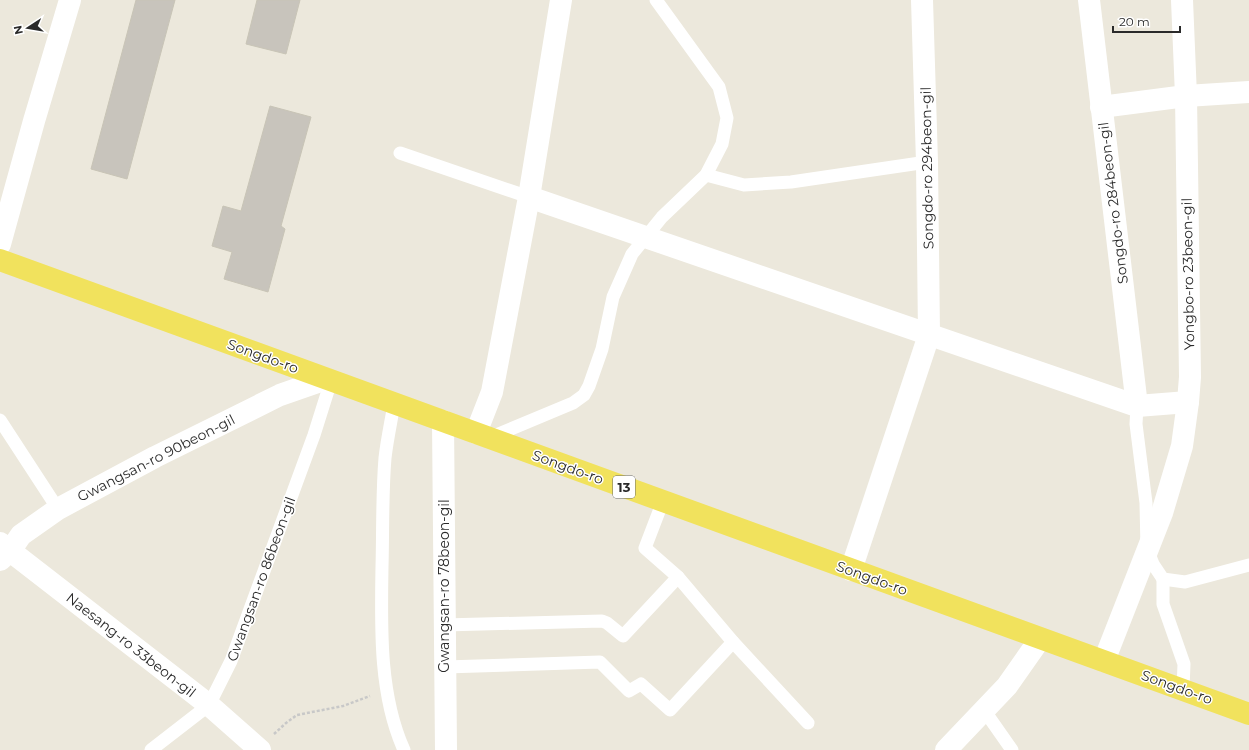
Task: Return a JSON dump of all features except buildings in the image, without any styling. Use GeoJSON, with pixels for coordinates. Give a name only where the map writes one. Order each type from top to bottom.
{"type":"FeatureCollection","features":[{"type":"Feature","properties":{"kind":"main road","name":"Songdo-ro"},"geometry":{"type":"LineString","coordinates":[[0,260],[1249,714]]}},
{"type":"Feature","properties":{"kind":"street"},"geometry":{"type":"LineString","coordinates":[[0,244],[34,121],[70,0]]}},
{"type":"Feature","properties":{"kind":"street"},"geometry":{"type":"LineString","coordinates":[[482,436],[492,392],[528,197],[561,0]]}},
{"type":"Feature","properties":{"kind":"street","name":"Songdo-ro 294beon-gil"},"geometry":{"type":"LineString","coordinates":[[851,570],[929,335],[927,162],[922,0]]}},
{"type":"Feature","properties":{"kind":"street","name":"Songdo-ro 284beon-gil"},"geometry":{"type":"LineString","coordinates":[[1089,0],[1137,406]]}},
{"type":"Feature","properties":{"kind":"street","name":"Yongbo-ro 23beon-gil"},"geometry":{"type":"LineString","coordinates":[[1104,661],[1162,513],[1182,446],[1188,402],[1190,377],[1186,96],[1182,0]]}},
{"type":"Feature","properties":{"kind":"street"},"geometry":{"type":"LineString","coordinates":[[1101,107],[1186,96],[1249,92]]}},
{"type":"Feature","properties":{"kind":"street"},"geometry":{"type":"LineString","coordinates":[[528,197],[1137,406],[1188,402]]}},
{"type":"Feature","properties":{"kind":"street","name":"Gwangsan-ro 90beon-gil"},"geometry":{"type":"LineString","coordinates":[[3,551],[21,535],[58,509],[155,457],[280,395],[329,380]]}},
{"type":"Feature","properties":{"kind":"street","name":"Gwangsan-ro 78beon-gil"},"geometry":{"type":"LineString","coordinates":[[443,421],[446,750]]}},
{"type":"Feature","properties":{"kind":"street","name":"Naesang-ro 33beon-gil"},"geometry":{"type":"LineString","coordinates":[[3,551],[209,705],[259,749]]}},
{"type":"Feature","properties":{"kind":"street"},"geometry":{"type":"LineString","coordinates":[[946,750],[1007,686],[1040,639]]}},
{"type":"Feature","properties":{"kind":"lane"},"geometry":{"type":"LineString","coordinates":[[482,436],[573,403],[584,395],[602,349],[613,297],[632,254],[662,217],[706,175],[722,144],[727,118],[719,87],[656,0]]}},
{"type":"Feature","properties":{"kind":"lane"},"geometry":{"type":"LineString","coordinates":[[400,153],[528,197]]}},
{"type":"Feature","properties":{"kind":"lane"},"geometry":{"type":"LineString","coordinates":[[706,175],[744,185],[783,182],[927,162]]}},
{"type":"Feature","properties":{"kind":"lane","name":"Gwangsan-ro 86beon-gil"},"geometry":{"type":"LineString","coordinates":[[151,750],[209,705],[231,661],[314,435],[329,380]]}},
{"type":"Feature","properties":{"kind":"lane"},"geometry":{"type":"LineString","coordinates":[[394,404],[385,458],[383,512],[383,650],[387,690],[394,724],[404,750]]}},
{"type":"Feature","properties":{"kind":"lane"},"geometry":{"type":"LineString","coordinates":[[1137,406],[1136,424],[1146,504],[1147,549],[1153,564],[1163,579],[1163,604],[1184,664],[1183,689]]}},
{"type":"Feature","properties":{"kind":"lane"},"geometry":{"type":"LineString","coordinates":[[0,420],[58,509]]}},
{"type":"Feature","properties":{"kind":"lane"},"geometry":{"type":"LineString","coordinates":[[663,502],[646,548],[678,577],[733,642],[808,724]]}},
{"type":"Feature","properties":{"kind":"lane"},"geometry":{"type":"LineString","coordinates":[[1163,579],[1185,582],[1249,565]]}},
{"type":"Feature","properties":{"kind":"lane"},"geometry":{"type":"LineString","coordinates":[[444,625],[602,621],[607,623],[623,636],[678,577]]}},
{"type":"Feature","properties":{"kind":"lane"},"geometry":{"type":"LineString","coordinates":[[445,667],[600,662],[629,691],[641,684],[670,710],[733,642]]}},
{"type":"Feature","properties":{"kind":"lane"},"geometry":{"type":"LineString","coordinates":[[984,710],[1012,750]]}},
{"type":"Feature","properties":{"kind":"path"},"geometry":{"type":"LineString","coordinates":[[259,749],[286,723],[297,715],[343,706],[387,690]]}}]}
